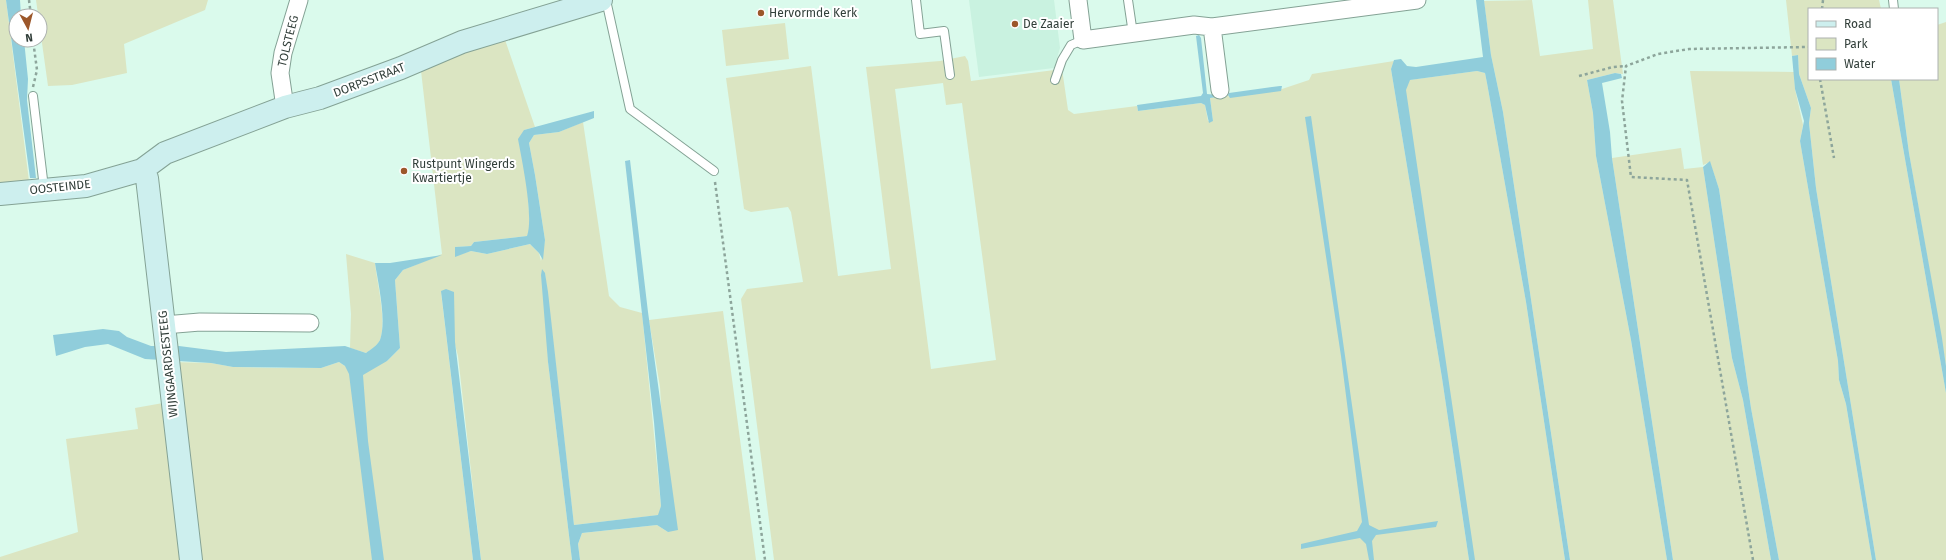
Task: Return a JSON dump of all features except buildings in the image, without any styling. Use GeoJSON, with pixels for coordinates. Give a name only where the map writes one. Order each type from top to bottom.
{"type":"FeatureCollection","features":[{"type":"Feature","properties":{"kind":"street","name":"TOLSTEEG"},"geometry":{"type":"LineString","coordinates":[[285,107],[280,73],[283,53],[299,0]]}},
{"type":"Feature","properties":{"kind":"street","name":"DORPSSTRAAT"},"geometry":{"type":"LineString","coordinates":[[142,170],[165,153],[285,107],[327,96],[462,42],[560,10],[601,0]]}},
{"type":"Feature","properties":{"kind":"street"},"geometry":{"type":"LineString","coordinates":[[1078,0],[1083,40],[1194,25],[1212,27],[1315,7],[1406,1]]}},
{"type":"Feature","properties":{"kind":"street"},"geometry":{"type":"LineString","coordinates":[[1212,27],[1220,90]]}},
{"type":"Feature","properties":{"kind":"street","name":"OOSTEINDE"},"geometry":{"type":"LineString","coordinates":[[0,194],[86,186],[142,170]]}},
{"type":"Feature","properties":{"kind":"street","name":"WIJNGAARDSESTEEG"},"geometry":{"type":"LineString","coordinates":[[142,170],[147,178],[191,560]]}},
{"type":"Feature","properties":{"kind":"street"},"geometry":{"type":"LineString","coordinates":[[165,334],[200,322],[310,323]]}},
{"type":"Feature","properties":{"kind":"lane"},"geometry":{"type":"LineString","coordinates":[[606,0],[630,109],[714,171]]}},
{"type":"Feature","properties":{"kind":"lane"},"geometry":{"type":"LineString","coordinates":[[916,0],[920,34],[944,31],[950,75]]}},
{"type":"Feature","properties":{"kind":"lane"},"geometry":{"type":"LineString","coordinates":[[1128,0],[1133,34]]}},
{"type":"Feature","properties":{"kind":"lane"},"geometry":{"type":"LineString","coordinates":[[1055,80],[1062,60],[1071,45],[1083,40]]}},
{"type":"Feature","properties":{"kind":"lane"},"geometry":{"type":"LineString","coordinates":[[33,96],[44,190]]}},
{"type":"Feature","properties":{"kind":"path"},"geometry":{"type":"LineString","coordinates":[[1579,76],[1613,67],[1626,66],[1658,54],[1689,49],[1808,47]]}},
{"type":"Feature","properties":{"kind":"path"},"geometry":{"type":"LineString","coordinates":[[33,96],[37,70],[35,48]]}},
{"type":"Feature","properties":{"kind":"path"},"geometry":{"type":"LineString","coordinates":[[1626,66],[1622,101],[1631,177],[1687,180],[1753,560]]}},
{"type":"Feature","properties":{"kind":"path"},"geometry":{"type":"LineString","coordinates":[[1820,80],[1834,158]]}},
{"type":"Feature","properties":{"kind":"path"},"geometry":{"type":"LineString","coordinates":[[714,171],[765,560]]}},
{"type":"Feature","properties":{"kind":"shaded area","name":"De Zaaier"},"geometry":{"type":"Polygon","coordinates":[[[969,0],[1054,0],[1060,48],[1054,68],[979,77],[969,0]]]}},
{"type":"Feature","properties":{"kind":"green space"},"geometry":{"type":"Polygon","coordinates":[[[0,0],[6,0],[8,16],[8,48],[12,48],[29,181],[0,183],[0,0]]]}},
{"type":"Feature","properties":{"kind":"green space"},"geometry":{"type":"Polygon","coordinates":[[[36,0],[208,0],[205,10],[124,44],[127,73],[72,85],[48,86],[43,48],[48,48],[48,8],[37,8],[36,0]]]}},
{"type":"Feature","properties":{"kind":"green space"},"geometry":{"type":"Polygon","coordinates":[[[1532,0],[1540,56],[1593,49],[1588,0],[1613,0],[1623,74],[1615,73],[1587,80],[1593,113],[1596,156],[1631,340],[1667,560],[1570,560],[1503,112],[1491,55],[1484,1],[1532,0]]]}},
{"type":"Feature","properties":{"kind":"green space"},"geometry":{"type":"Polygon","coordinates":[[[1786,0],[1879,0],[1881,8],[1808,8],[1808,80],[1891,80],[1946,393],[1946,560],[1876,560],[1816,188],[1809,123],[1811,108],[1799,74],[1798,55],[1792,56],[1786,0]]]}},
{"type":"Feature","properties":{"kind":"green space"},"geometry":{"type":"Polygon","coordinates":[[[1946,22],[1946,366],[1909,153],[1899,80],[1938,80],[1938,25],[1946,22]]]}},
{"type":"Feature","properties":{"kind":"green space"},"geometry":{"type":"Polygon","coordinates":[[[785,23],[789,59],[726,66],[722,30],[785,23]]]}},
{"type":"Feature","properties":{"kind":"green space"},"geometry":{"type":"Polygon","coordinates":[[[503,34],[535,127],[524,130],[530,229],[527,236],[474,242],[471,246],[455,247],[455,256],[471,251],[487,254],[530,244],[539,253],[541,261],[545,240],[529,143],[534,135],[559,132],[583,122],[609,296],[620,307],[642,313],[661,506],[659,515],[574,525],[545,273],[548,362],[572,560],[481,560],[458,356],[441,292],[473,560],[196,560],[171,362],[211,363],[233,367],[321,368],[339,362],[345,366],[387,361],[400,348],[395,280],[403,270],[442,254],[420,62],[503,34]]]}},
{"type":"Feature","properties":{"kind":"green space"},"geometry":{"type":"Polygon","coordinates":[[[965,56],[968,61],[971,81],[1062,69],[1068,110],[1074,114],[1137,106],[1138,111],[1201,103],[1205,105],[1208,121],[1213,121],[1210,98],[1228,95],[1229,97],[1282,89],[1309,80],[1312,74],[1394,61],[1391,69],[1442,378],[1469,560],[774,560],[741,299],[747,289],[803,282],[791,212],[788,207],[751,212],[744,209],[726,78],[811,66],[838,276],[891,269],[866,67],[940,61],[965,56]],[[943,83],[895,89],[931,369],[996,360],[962,103],[946,105],[943,83]]]}},
{"type":"Feature","properties":{"kind":"green space"},"geometry":{"type":"Polygon","coordinates":[[[1477,71],[1485,73],[1487,83],[1526,302],[1565,560],[1474,560],[1398,72],[1406,89],[1409,80],[1477,71]]]}},
{"type":"Feature","properties":{"kind":"green space"},"geometry":{"type":"Polygon","coordinates":[[[1690,71],[1794,72],[1795,89],[1803,125],[1800,141],[1838,361],[1839,380],[1846,404],[1872,560],[1779,560],[1751,408],[1719,189],[1710,162],[1703,165],[1690,71]]]}},
{"type":"Feature","properties":{"kind":"green space"},"geometry":{"type":"Polygon","coordinates":[[[1681,148],[1684,169],[1703,167],[1732,358],[1743,400],[1771,560],[1673,560],[1612,158],[1681,148]]]}},
{"type":"Feature","properties":{"kind":"green space"},"geometry":{"type":"Polygon","coordinates":[[[346,254],[375,263],[381,302],[382,332],[380,340],[377,344],[366,353],[350,348],[351,314],[346,254]]]}},
{"type":"Feature","properties":{"kind":"green space"},"geometry":{"type":"Polygon","coordinates":[[[723,311],[756,560],[580,560],[578,544],[582,533],[657,525],[668,532],[660,387],[649,320],[723,311]]]}},
{"type":"Feature","properties":{"kind":"green space"},"geometry":{"type":"Polygon","coordinates":[[[163,403],[180,560],[0,560],[0,557],[78,532],[66,439],[138,429],[135,408],[163,403]]]}},
{"type":"Feature","properties":{"kind":"water"},"geometry":{"type":"Polygon","coordinates":[[[6,0],[20,0],[20,8],[8,8],[8,15],[6,0]]]}},
{"type":"Feature","properties":{"kind":"water"},"geometry":{"type":"Polygon","coordinates":[[[1476,0],[1484,0],[1491,55],[1503,112],[1570,560],[1565,560],[1526,302],[1487,83],[1485,73],[1477,71],[1410,80],[1406,90],[1475,560],[1469,560],[1442,378],[1391,69],[1394,60],[1401,59],[1407,66],[1416,67],[1483,57],[1476,0]]]}},
{"type":"Feature","properties":{"kind":"water"},"geometry":{"type":"Polygon","coordinates":[[[1199,35],[1201,38],[1207,94],[1217,95],[1217,97],[1210,98],[1213,121],[1209,123],[1205,105],[1201,103],[1138,111],[1137,105],[1201,96],[1203,93],[1196,36],[1199,35]]]}},
{"type":"Feature","properties":{"kind":"water"},"geometry":{"type":"Polygon","coordinates":[[[12,48],[25,48],[28,79],[27,100],[36,178],[30,178],[12,48]]]}},
{"type":"Feature","properties":{"kind":"water"},"geometry":{"type":"Polygon","coordinates":[[[1798,55],[1799,74],[1811,108],[1809,123],[1816,188],[1876,560],[1872,560],[1846,404],[1839,380],[1838,361],[1800,141],[1804,121],[1795,89],[1792,56],[1798,55]]]}},
{"type":"Feature","properties":{"kind":"water"},"geometry":{"type":"Polygon","coordinates":[[[1615,73],[1621,74],[1622,78],[1602,83],[1673,560],[1667,560],[1631,340],[1596,156],[1593,113],[1587,80],[1615,73]]]}},
{"type":"Feature","properties":{"kind":"water"},"geometry":{"type":"Polygon","coordinates":[[[1891,80],[1899,80],[1909,153],[1942,338],[1946,366],[1946,393],[1891,80]]]}},
{"type":"Feature","properties":{"kind":"water"},"geometry":{"type":"Polygon","coordinates":[[[1282,86],[1281,91],[1230,98],[1228,95],[1229,93],[1282,86]]]}},
{"type":"Feature","properties":{"kind":"water"},"geometry":{"type":"Polygon","coordinates":[[[594,111],[594,118],[559,132],[534,135],[529,143],[545,240],[543,260],[539,253],[530,244],[487,254],[471,251],[455,257],[455,247],[471,246],[474,242],[527,236],[529,227],[528,203],[518,139],[524,130],[594,111]]]}},
{"type":"Feature","properties":{"kind":"water"},"geometry":{"type":"Polygon","coordinates":[[[1311,116],[1369,525],[1379,530],[1438,521],[1436,527],[1376,535],[1372,541],[1374,560],[1369,560],[1366,544],[1360,538],[1301,549],[1301,544],[1357,531],[1362,522],[1341,356],[1305,117],[1311,116]]]}},
{"type":"Feature","properties":{"kind":"water"},"geometry":{"type":"Polygon","coordinates":[[[630,160],[648,312],[678,530],[668,532],[657,525],[582,533],[578,544],[580,560],[572,560],[548,362],[541,275],[542,269],[545,273],[548,292],[574,525],[658,515],[661,506],[654,422],[625,161],[630,160]]]}},
{"type":"Feature","properties":{"kind":"water"},"geometry":{"type":"Polygon","coordinates":[[[1710,161],[1719,189],[1751,408],[1779,560],[1771,560],[1743,400],[1732,358],[1703,167],[1710,161]]]}},
{"type":"Feature","properties":{"kind":"water"},"geometry":{"type":"Polygon","coordinates":[[[442,255],[403,270],[395,280],[400,348],[387,361],[363,375],[368,441],[384,560],[372,560],[349,374],[345,366],[339,362],[321,368],[233,367],[211,363],[145,359],[108,344],[85,347],[56,356],[53,335],[103,329],[119,331],[127,337],[151,346],[179,346],[226,352],[345,346],[366,353],[379,342],[383,323],[375,263],[390,263],[442,255]]]}},
{"type":"Feature","properties":{"kind":"water"},"geometry":{"type":"Polygon","coordinates":[[[446,289],[454,292],[455,342],[481,560],[473,560],[441,291],[446,289]]]}},
{"type":"Feature","properties":{"kind":"place","name":"Hervormde Kerk"},"geometry":{"type":"Point","coordinates":[761,13]}},
{"type":"Feature","properties":{"kind":"place","name":"De Zaaier"},"geometry":{"type":"Point","coordinates":[1015,24]}},
{"type":"Feature","properties":{"kind":"place","name":"Rustpunt Wingerds Kwartiertje"},"geometry":{"type":"Point","coordinates":[404,171]}}]}
